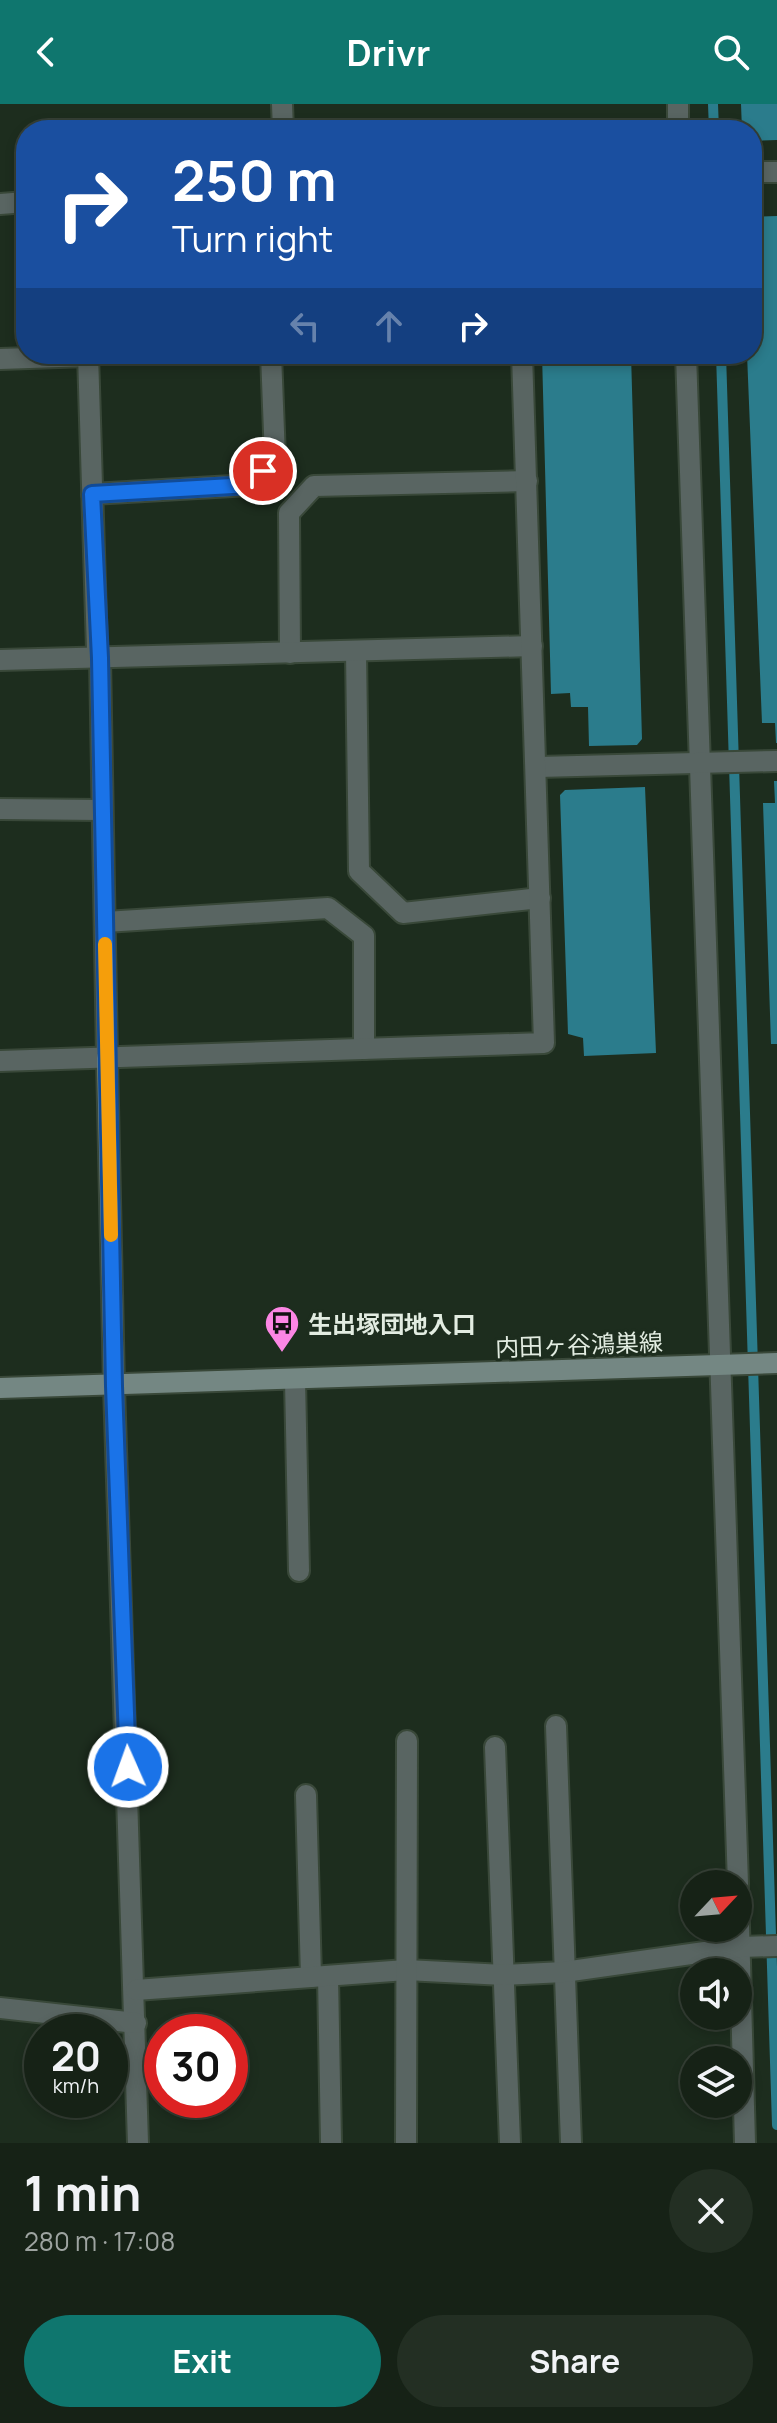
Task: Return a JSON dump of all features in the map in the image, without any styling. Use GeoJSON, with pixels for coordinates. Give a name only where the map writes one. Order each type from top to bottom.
{"type":"FeatureCollection","features":[{"type":"Feature","properties":{"kind":"main road"},"geometry":{"type":"LineString","coordinates":[[107,1058],[114,1386]]}},
{"type":"Feature","properties":{"kind":"main road","name":"内田ヶ谷鴻巣線"},"geometry":{"type":"LineString","coordinates":[[0,1388],[777,1363]]}},
{"type":"Feature","properties":{"kind":"street"},"geometry":{"type":"LineString","coordinates":[[88,364],[100,658],[107,1058]]}},
{"type":"Feature","properties":{"kind":"street"},"geometry":{"type":"LineString","coordinates":[[92,494],[250,485],[275,458],[271,364]]}},
{"type":"Feature","properties":{"kind":"street"},"geometry":{"type":"LineString","coordinates":[[0,1061],[544,1043],[538,767],[522,364]]}},
{"type":"Feature","properties":{"kind":"street"},"geometry":{"type":"LineString","coordinates":[[686,364],[737,1870]]}},
{"type":"Feature","properties":{"kind":"street"},"geometry":{"type":"LineString","coordinates":[[290,653],[289,513],[314,486],[527,481]]}},
{"type":"Feature","properties":{"kind":"street"},"geometry":{"type":"LineString","coordinates":[[0,660],[532,646]]}},
{"type":"Feature","properties":{"kind":"street"},"geometry":{"type":"LineString","coordinates":[[356,651],[359,871],[403,913],[540,898]]}},
{"type":"Feature","properties":{"kind":"street"},"geometry":{"type":"LineString","coordinates":[[538,767],[777,761]]}},
{"type":"Feature","properties":{"kind":"street"},"geometry":{"type":"LineString","coordinates":[[0,809],[101,810]]}},
{"type":"Feature","properties":{"kind":"street"},"geometry":{"type":"LineString","coordinates":[[105,922],[328,908],[364,936],[364,1049]]}},
{"type":"Feature","properties":{"kind":"street"},"geometry":{"type":"LineString","coordinates":[[295,1380],[299,1571]]}},
{"type":"Feature","properties":{"kind":"street"},"geometry":{"type":"LineString","coordinates":[[114,1386],[136,1990],[138,2143]]}},
{"type":"Feature","properties":{"kind":"street"},"geometry":{"type":"LineString","coordinates":[[556,1726],[571,2143]]}},
{"type":"Feature","properties":{"kind":"street"},"geometry":{"type":"LineString","coordinates":[[406,2143],[407,1741]]}},
{"type":"Feature","properties":{"kind":"street"},"geometry":{"type":"LineString","coordinates":[[495,1747],[510,2143]]}},
{"type":"Feature","properties":{"kind":"street"},"geometry":{"type":"LineString","coordinates":[[306,1795],[331,2143]]}},
{"type":"Feature","properties":{"kind":"street"},"geometry":{"type":"LineString","coordinates":[[740,1942],[745,2143]]}},
{"type":"Feature","properties":{"kind":"street"},"geometry":{"type":"LineString","coordinates":[[136,1990],[406,1970],[504,1975],[564,1972],[740,1947],[777,1946]]}},
{"type":"Feature","properties":{"kind":"street"},"geometry":{"type":"LineString","coordinates":[[0,2008],[136,2023]]}},
{"type":"Feature","properties":{"kind":"water"},"geometry":{"type":"Polygon","coordinates":[[[741,104],[777,104],[777,140],[762,141],[762,120],[742,120],[741,104]]]}},
{"type":"Feature","properties":{"kind":"water"},"geometry":{"type":"Polygon","coordinates":[[[777,216],[777,743],[775,723],[762,723],[747,364],[762,364],[762,217],[777,216]]]}},
{"type":"Feature","properties":{"kind":"water"},"geometry":{"type":"Polygon","coordinates":[[[542,364],[631,364],[642,739],[637,745],[589,746],[588,707],[571,707],[570,693],[551,694],[542,364]]]}},
{"type":"Feature","properties":{"kind":"water"},"geometry":{"type":"Polygon","coordinates":[[[774,781],[777,781],[777,1044],[771,1044],[763,803],[775,803],[774,781]]]}},
{"type":"Feature","properties":{"kind":"water"},"geometry":{"type":"Polygon","coordinates":[[[645,787],[656,1053],[584,1056],[583,1038],[568,1034],[560,795],[565,790],[645,787]]]}},
{"type":"Feature","properties":{"kind":"waterway"},"geometry":{"type":"LineString","coordinates":[[713,104],[714,120]]}},
{"type":"Feature","properties":{"kind":"waterway"},"geometry":{"type":"LineString","coordinates":[[721,364],[777,2125]]}},
{"type":"Feature","properties":{"kind":"slow traffic"},"geometry":{"type":"LineString","coordinates":[[105,944],[111,1235]]}},
{"type":"Feature","properties":{"kind":"place","name":"生出塚団地入口"},"geometry":{"type":"Point","coordinates":[282,1354]}},
{"type":"Feature","properties":{"kind":"route"},"geometry":{"type":"LineString","coordinates":[[128,1767],[114,1386],[100,658],[97,650],[92,494],[250,485],[263,471]]}}]}
